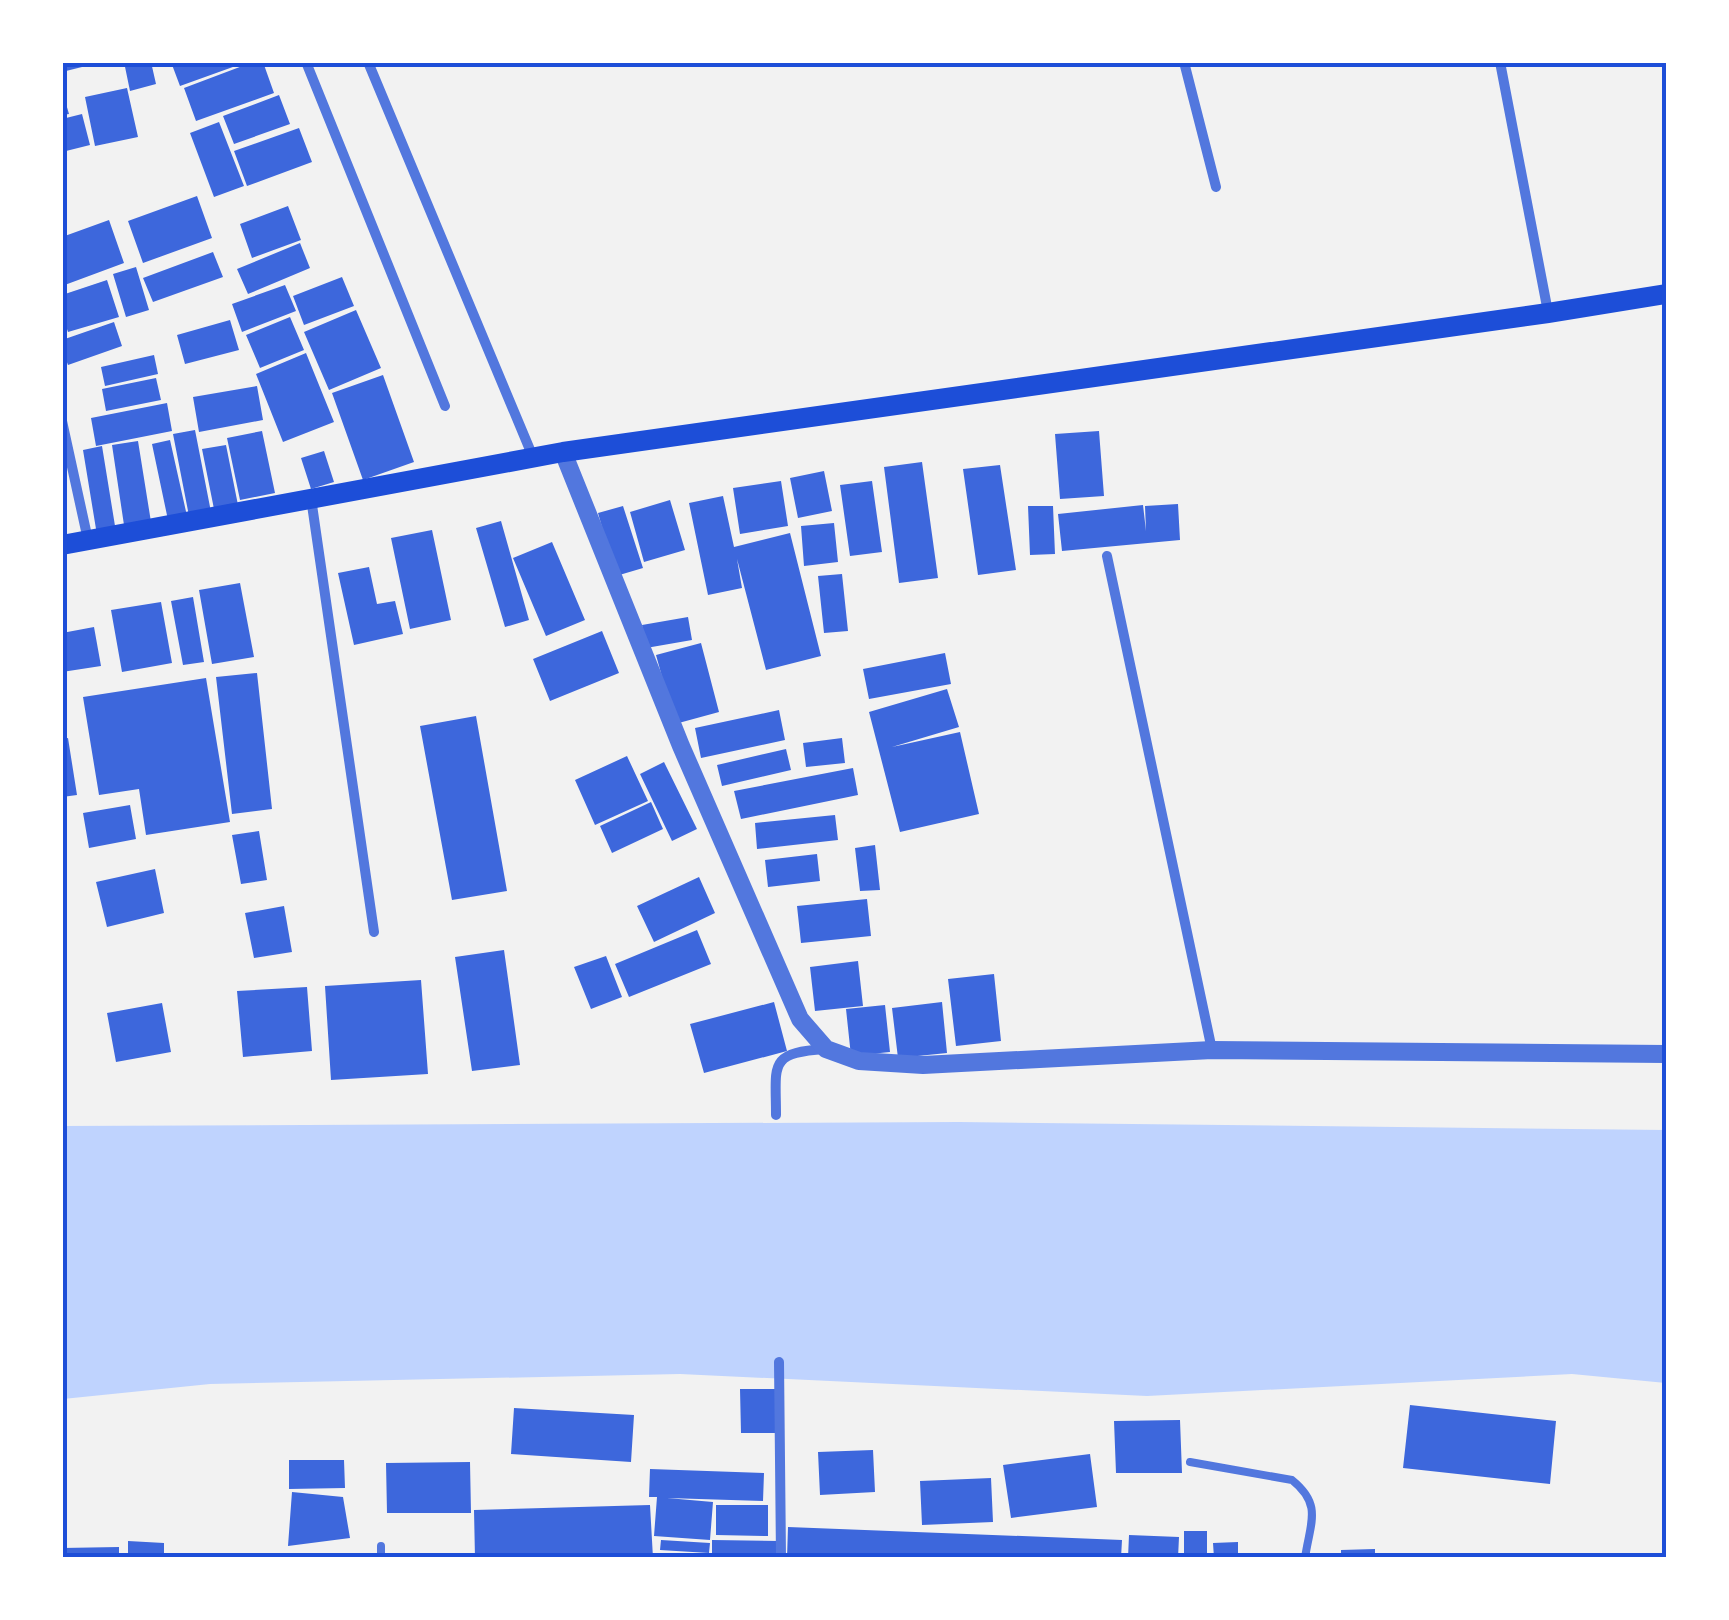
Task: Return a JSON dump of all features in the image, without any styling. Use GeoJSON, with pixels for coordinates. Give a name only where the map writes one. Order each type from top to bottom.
{"type":"FeatureCollection","features":[{"type":"Feature","properties":{"kind":"main road"},"geometry":{"type":"LineString","coordinates":[[62,545],[564,452],[1666,294]]}},
{"type":"Feature","properties":{"kind":"street"},"geometry":{"type":"LineString","coordinates":[[306,62],[446,406]]}},
{"type":"Feature","properties":{"kind":"street"},"geometry":{"type":"LineString","coordinates":[[368,62],[533,458]]}},
{"type":"Feature","properties":{"kind":"street"},"geometry":{"type":"LineString","coordinates":[[1184,62],[1216,186]]}},
{"type":"Feature","properties":{"kind":"street"},"geometry":{"type":"LineString","coordinates":[[1500,62],[1548,313]]}},
{"type":"Feature","properties":{"kind":"street"},"geometry":{"type":"LineString","coordinates":[[62,421],[88,540]]}},
{"type":"Feature","properties":{"kind":"street"},"geometry":{"type":"LineString","coordinates":[[564,452],[681,746],[800,1019],[826,1049]]}},
{"type":"Feature","properties":{"kind":"street"},"geometry":{"type":"LineString","coordinates":[[310,498],[374,932]]}},
{"type":"Feature","properties":{"kind":"street"},"geometry":{"type":"LineString","coordinates":[[1108,556],[1212,1050]]}},
{"type":"Feature","properties":{"kind":"street"},"geometry":{"type":"LineString","coordinates":[[776,1115],[776,1067],[783,1058],[798,1051],[826,1049],[859,1061],[923,1065],[1212,1050],[1666,1054]]}},
{"type":"Feature","properties":{"kind":"street"},"geometry":{"type":"LineString","coordinates":[[780,1362],[781,1558]]}},
{"type":"Feature","properties":{"kind":"lane"},"geometry":{"type":"LineString","coordinates":[[1190,1462],[1292,1480],[1304,1490],[1313,1506],[1304,1558]]}},
{"type":"Feature","properties":{"kind":"lane"},"geometry":{"type":"LineString","coordinates":[[381,1546],[381,1558]]}},
{"type":"Feature","properties":{"kind":"water"},"geometry":{"type":"Polygon","coordinates":[[[959,1122],[1666,1130],[1666,1383],[1572,1374],[1147,1396],[680,1374],[210,1384],[63,1399],[62,1126],[959,1122]]]}},
{"type":"Feature","properties":{"kind":"building"},"geometry":{"type":"Polygon","coordinates":[[[62,62],[94,62],[94,64],[62,72],[62,62]]]}},
{"type":"Feature","properties":{"kind":"building"},"geometry":{"type":"Polygon","coordinates":[[[124,62],[151,62],[156,84],[130,91],[124,62]]]}},
{"type":"Feature","properties":{"kind":"building"},"geometry":{"type":"Polygon","coordinates":[[[171,62],[244,62],[244,63],[180,86],[171,62]]]}},
{"type":"Feature","properties":{"kind":"building"},"geometry":{"type":"Polygon","coordinates":[[[253,62],[263,62],[274,93],[196,121],[184,88],[253,62]]]}},
{"type":"Feature","properties":{"kind":"building"},"geometry":{"type":"Polygon","coordinates":[[[127,88],[138,137],[95,146],[85,97],[127,88]]]}},
{"type":"Feature","properties":{"kind":"building"},"geometry":{"type":"Polygon","coordinates":[[[62,90],[69,114],[62,115],[62,90]]]}},
{"type":"Feature","properties":{"kind":"building"},"geometry":{"type":"Polygon","coordinates":[[[279,95],[290,124],[234,144],[223,116],[279,95]]]}},
{"type":"Feature","properties":{"kind":"building"},"geometry":{"type":"Polygon","coordinates":[[[82,114],[90,145],[62,152],[62,119],[82,114]]]}},
{"type":"Feature","properties":{"kind":"building"},"geometry":{"type":"Polygon","coordinates":[[[219,122],[244,186],[214,197],[190,133],[219,122]]]}},
{"type":"Feature","properties":{"kind":"building"},"geometry":{"type":"Polygon","coordinates":[[[299,128],[312,162],[247,186],[234,151],[299,128]]]}},
{"type":"Feature","properties":{"kind":"building"},"geometry":{"type":"Polygon","coordinates":[[[197,196],[212,238],[143,263],[128,221],[197,196]]]}},
{"type":"Feature","properties":{"kind":"building"},"geometry":{"type":"Polygon","coordinates":[[[288,206],[301,240],[252,258],[240,224],[288,206]]]}},
{"type":"Feature","properties":{"kind":"building"},"geometry":{"type":"Polygon","coordinates":[[[109,220],[124,263],[62,286],[62,237],[109,220]]]}},
{"type":"Feature","properties":{"kind":"building"},"geometry":{"type":"Polygon","coordinates":[[[300,243],[310,268],[248,294],[237,269],[300,243]]]}},
{"type":"Feature","properties":{"kind":"building"},"geometry":{"type":"Polygon","coordinates":[[[213,252],[223,277],[153,302],[143,278],[213,252]]]}},
{"type":"Feature","properties":{"kind":"building"},"geometry":{"type":"Polygon","coordinates":[[[136,267],[149,310],[126,317],[113,274],[136,267]]]}},
{"type":"Feature","properties":{"kind":"building"},"geometry":{"type":"Polygon","coordinates":[[[342,277],[354,306],[304,325],[293,296],[342,277]]]}},
{"type":"Feature","properties":{"kind":"building"},"geometry":{"type":"Polygon","coordinates":[[[107,280],[119,317],[68,332],[62,314],[62,295],[107,280]]]}},
{"type":"Feature","properties":{"kind":"building"},"geometry":{"type":"Polygon","coordinates":[[[285,285],[296,311],[242,332],[232,304],[285,285]]]}},
{"type":"Feature","properties":{"kind":"building"},"geometry":{"type":"Polygon","coordinates":[[[356,310],[381,368],[329,390],[304,332],[356,310]]]}},
{"type":"Feature","properties":{"kind":"building"},"geometry":{"type":"Polygon","coordinates":[[[290,317],[304,350],[260,368],[246,335],[290,317]]]}},
{"type":"Feature","properties":{"kind":"building"},"geometry":{"type":"Polygon","coordinates":[[[230,320],[239,350],[185,364],[177,335],[230,320]]]}},
{"type":"Feature","properties":{"kind":"building"},"geometry":{"type":"Polygon","coordinates":[[[114,322],[122,346],[68,365],[62,340],[114,322]]]}},
{"type":"Feature","properties":{"kind":"building"},"geometry":{"type":"Polygon","coordinates":[[[306,353],[334,422],[283,442],[256,374],[306,353]]]}},
{"type":"Feature","properties":{"kind":"building"},"geometry":{"type":"Polygon","coordinates":[[[154,355],[158,374],[105,386],[101,367],[154,355]]]}},
{"type":"Feature","properties":{"kind":"building"},"geometry":{"type":"Polygon","coordinates":[[[383,375],[414,462],[363,480],[332,393],[383,375]]]}},
{"type":"Feature","properties":{"kind":"building"},"geometry":{"type":"Polygon","coordinates":[[[156,378],[161,400],[106,411],[102,389],[156,378]]]}},
{"type":"Feature","properties":{"kind":"building"},"geometry":{"type":"Polygon","coordinates":[[[257,386],[263,420],[199,432],[193,397],[257,386]]]}},
{"type":"Feature","properties":{"kind":"building"},"geometry":{"type":"Polygon","coordinates":[[[167,403],[172,431],[96,446],[91,418],[167,403]]]}},
{"type":"Feature","properties":{"kind":"building"},"geometry":{"type":"Polygon","coordinates":[[[195,430],[211,512],[189,516],[173,434],[195,430]]]}},
{"type":"Feature","properties":{"kind":"building"},"geometry":{"type":"Polygon","coordinates":[[[262,431],[275,493],[240,500],[227,438],[262,431]]]}},
{"type":"Feature","properties":{"kind":"building"},"geometry":{"type":"Polygon","coordinates":[[[1099,431],[1104,496],[1060,499],[1055,434],[1099,431]]]}},
{"type":"Feature","properties":{"kind":"building"},"geometry":{"type":"Polygon","coordinates":[[[170,440],[187,516],[168,520],[152,444],[170,440]]]}},
{"type":"Feature","properties":{"kind":"building"},"geometry":{"type":"Polygon","coordinates":[[[138,441],[151,522],[124,525],[112,445],[138,441]]]}},
{"type":"Feature","properties":{"kind":"building"},"geometry":{"type":"Polygon","coordinates":[[[226,445],[238,505],[214,509],[202,449],[226,445]]]}},
{"type":"Feature","properties":{"kind":"building"},"geometry":{"type":"Polygon","coordinates":[[[102,446],[116,532],[97,535],[83,450],[102,446]]]}},
{"type":"Feature","properties":{"kind":"building"},"geometry":{"type":"Polygon","coordinates":[[[324,451],[334,482],[311,489],[301,458],[324,451]]]}},
{"type":"Feature","properties":{"kind":"building"},"geometry":{"type":"Polygon","coordinates":[[[922,462],[938,578],[899,583],[884,467],[922,462]]]}},
{"type":"Feature","properties":{"kind":"building"},"geometry":{"type":"Polygon","coordinates":[[[1000,465],[1016,570],[978,575],[963,469],[1000,465]]]}},
{"type":"Feature","properties":{"kind":"building"},"geometry":{"type":"Polygon","coordinates":[[[824,471],[832,511],[798,518],[790,478],[824,471]]]}},
{"type":"Feature","properties":{"kind":"building"},"geometry":{"type":"Polygon","coordinates":[[[781,481],[788,526],[740,534],[733,488],[781,481]]]}},
{"type":"Feature","properties":{"kind":"building"},"geometry":{"type":"Polygon","coordinates":[[[872,481],[882,552],[850,556],[840,485],[872,481]]]}},
{"type":"Feature","properties":{"kind":"building"},"geometry":{"type":"Polygon","coordinates":[[[723,496],[734,547],[790,533],[821,656],[766,670],[737,559],[742,588],[708,595],[689,503],[723,496]]]}},
{"type":"Feature","properties":{"kind":"building"},"geometry":{"type":"Polygon","coordinates":[[[670,500],[685,550],[644,562],[630,512],[670,500]]]}},
{"type":"Feature","properties":{"kind":"building"},"geometry":{"type":"Polygon","coordinates":[[[1178,504],[1180,540],[1062,551],[1058,514],[1143,505],[1146,531],[1145,506],[1178,504]]]}},
{"type":"Feature","properties":{"kind":"building"},"geometry":{"type":"Polygon","coordinates":[[[623,506],[643,568],[616,576],[598,513],[623,506]]]}},
{"type":"Feature","properties":{"kind":"building"},"geometry":{"type":"Polygon","coordinates":[[[1028,506],[1053,506],[1055,554],[1030,555],[1028,506]]]}},
{"type":"Feature","properties":{"kind":"building"},"geometry":{"type":"Polygon","coordinates":[[[501,521],[529,620],[505,627],[476,528],[501,521]]]}},
{"type":"Feature","properties":{"kind":"building"},"geometry":{"type":"Polygon","coordinates":[[[834,523],[838,562],[804,566],[801,526],[834,523]]]}},
{"type":"Feature","properties":{"kind":"building"},"geometry":{"type":"Polygon","coordinates":[[[432,530],[451,620],[410,629],[391,538],[432,530]]]}},
{"type":"Feature","properties":{"kind":"building"},"geometry":{"type":"Polygon","coordinates":[[[552,542],[585,620],[546,636],[513,558],[552,542]]]}},
{"type":"Feature","properties":{"kind":"building"},"geometry":{"type":"Polygon","coordinates":[[[369,567],[377,604],[395,601],[403,634],[354,645],[338,573],[369,567]]]}},
{"type":"Feature","properties":{"kind":"building"},"geometry":{"type":"Polygon","coordinates":[[[842,574],[848,631],[824,633],[818,576],[842,574]]]}},
{"type":"Feature","properties":{"kind":"building"},"geometry":{"type":"Polygon","coordinates":[[[240,583],[254,657],[212,664],[199,590],[240,583]]]}},
{"type":"Feature","properties":{"kind":"building"},"geometry":{"type":"Polygon","coordinates":[[[193,597],[204,662],[183,665],[171,601],[193,597]]]}},
{"type":"Feature","properties":{"kind":"building"},"geometry":{"type":"Polygon","coordinates":[[[161,602],[172,663],[122,672],[111,610],[161,602]]]}},
{"type":"Feature","properties":{"kind":"building"},"geometry":{"type":"Polygon","coordinates":[[[688,617],[692,640],[646,648],[642,625],[688,617]]]}},
{"type":"Feature","properties":{"kind":"building"},"geometry":{"type":"Polygon","coordinates":[[[94,627],[101,666],[62,672],[62,633],[94,627]]]}},
{"type":"Feature","properties":{"kind":"building"},"geometry":{"type":"Polygon","coordinates":[[[602,631],[619,673],[550,701],[533,659],[602,631]]]}},
{"type":"Feature","properties":{"kind":"building"},"geometry":{"type":"Polygon","coordinates":[[[701,643],[719,712],[675,724],[656,655],[701,643]]]}},
{"type":"Feature","properties":{"kind":"building"},"geometry":{"type":"Polygon","coordinates":[[[945,653],[951,684],[869,699],[863,669],[945,653]]]}},
{"type":"Feature","properties":{"kind":"building"},"geometry":{"type":"Polygon","coordinates":[[[257,673],[272,809],[232,814],[216,677],[257,673]]]}},
{"type":"Feature","properties":{"kind":"building"},"geometry":{"type":"Polygon","coordinates":[[[206,678],[230,822],[146,835],[139,789],[99,795],[83,697],[206,678]]]}},
{"type":"Feature","properties":{"kind":"building"},"geometry":{"type":"Polygon","coordinates":[[[947,689],[959,727],[892,747],[960,732],[979,814],[900,832],[869,712],[947,689]]]}},
{"type":"Feature","properties":{"kind":"building"},"geometry":{"type":"Polygon","coordinates":[[[779,710],[785,740],[701,758],[695,728],[779,710]]]}},
{"type":"Feature","properties":{"kind":"building"},"geometry":{"type":"Polygon","coordinates":[[[476,716],[507,891],[452,900],[420,726],[476,716]]]}},
{"type":"Feature","properties":{"kind":"building"},"geometry":{"type":"Polygon","coordinates":[[[68,738],[77,795],[62,797],[62,739],[68,738]]]}},
{"type":"Feature","properties":{"kind":"building"},"geometry":{"type":"Polygon","coordinates":[[[842,738],[845,763],[806,767],[803,743],[842,738]]]}},
{"type":"Feature","properties":{"kind":"building"},"geometry":{"type":"Polygon","coordinates":[[[786,749],[791,770],[722,786],[717,765],[786,749]]]}},
{"type":"Feature","properties":{"kind":"building"},"geometry":{"type":"Polygon","coordinates":[[[627,756],[648,801],[595,825],[575,780],[627,756]]]}},
{"type":"Feature","properties":{"kind":"building"},"geometry":{"type":"Polygon","coordinates":[[[664,762],[697,829],[672,841],[640,774],[664,762]]]}},
{"type":"Feature","properties":{"kind":"building"},"geometry":{"type":"Polygon","coordinates":[[[853,768],[858,795],[741,819],[734,791],[853,768]]]}},
{"type":"Feature","properties":{"kind":"building"},"geometry":{"type":"Polygon","coordinates":[[[651,802],[663,829],[612,853],[600,826],[651,802]]]}},
{"type":"Feature","properties":{"kind":"building"},"geometry":{"type":"Polygon","coordinates":[[[130,805],[136,839],[89,848],[83,813],[130,805]]]}},
{"type":"Feature","properties":{"kind":"building"},"geometry":{"type":"Polygon","coordinates":[[[835,815],[838,840],[757,849],[755,823],[835,815]]]}},
{"type":"Feature","properties":{"kind":"building"},"geometry":{"type":"Polygon","coordinates":[[[259,831],[267,880],[241,884],[232,835],[259,831]]]}},
{"type":"Feature","properties":{"kind":"building"},"geometry":{"type":"Polygon","coordinates":[[[875,845],[880,890],[860,891],[855,848],[875,845]]]}},
{"type":"Feature","properties":{"kind":"building"},"geometry":{"type":"Polygon","coordinates":[[[817,854],[820,881],[768,887],[765,860],[817,854]]]}},
{"type":"Feature","properties":{"kind":"building"},"geometry":{"type":"Polygon","coordinates":[[[155,869],[164,913],[107,927],[96,882],[155,869]]]}},
{"type":"Feature","properties":{"kind":"building"},"geometry":{"type":"Polygon","coordinates":[[[699,877],[715,913],[654,942],[637,906],[699,877]]]}},
{"type":"Feature","properties":{"kind":"building"},"geometry":{"type":"Polygon","coordinates":[[[867,899],[871,936],[801,943],[797,906],[867,899]]]}},
{"type":"Feature","properties":{"kind":"building"},"geometry":{"type":"Polygon","coordinates":[[[284,906],[292,952],[254,958],[245,913],[284,906]]]}},
{"type":"Feature","properties":{"kind":"building"},"geometry":{"type":"Polygon","coordinates":[[[697,930],[711,964],[629,997],[615,964],[697,930]]]}},
{"type":"Feature","properties":{"kind":"building"},"geometry":{"type":"Polygon","coordinates":[[[504,950],[520,1065],[472,1071],[455,957],[504,950]]]}},
{"type":"Feature","properties":{"kind":"building"},"geometry":{"type":"Polygon","coordinates":[[[606,956],[622,997],[591,1009],[574,967],[606,956]]]}},
{"type":"Feature","properties":{"kind":"building"},"geometry":{"type":"Polygon","coordinates":[[[858,961],[863,1006],[815,1011],[810,967],[858,961]]]}},
{"type":"Feature","properties":{"kind":"building"},"geometry":{"type":"Polygon","coordinates":[[[994,974],[1001,1041],[956,1046],[948,979],[994,974]]]}},
{"type":"Feature","properties":{"kind":"building"},"geometry":{"type":"Polygon","coordinates":[[[421,980],[428,1074],[331,1080],[325,986],[421,980]]]}},
{"type":"Feature","properties":{"kind":"building"},"geometry":{"type":"Polygon","coordinates":[[[307,987],[312,1051],[243,1057],[237,991],[307,987]]]}},
{"type":"Feature","properties":{"kind":"building"},"geometry":{"type":"Polygon","coordinates":[[[774,1002],[787,1051],[704,1073],[690,1024],[774,1002]]]}},
{"type":"Feature","properties":{"kind":"building"},"geometry":{"type":"Polygon","coordinates":[[[942,1002],[947,1053],[898,1058],[892,1008],[942,1002]]]}},
{"type":"Feature","properties":{"kind":"building"},"geometry":{"type":"Polygon","coordinates":[[[162,1003],[171,1052],[116,1062],[107,1013],[162,1003]]]}},
{"type":"Feature","properties":{"kind":"building"},"geometry":{"type":"Polygon","coordinates":[[[885,1005],[890,1052],[851,1056],[846,1009],[885,1005]]]}},
{"type":"Feature","properties":{"kind":"building"},"geometry":{"type":"Polygon","coordinates":[[[740,1389],[775,1389],[775,1433],[741,1433],[740,1389]]]}},
{"type":"Feature","properties":{"kind":"building"},"geometry":{"type":"Polygon","coordinates":[[[1410,1405],[1556,1421],[1550,1484],[1403,1468],[1410,1405]]]}},
{"type":"Feature","properties":{"kind":"building"},"geometry":{"type":"Polygon","coordinates":[[[514,1408],[634,1415],[631,1462],[511,1454],[514,1408]]]}},
{"type":"Feature","properties":{"kind":"building"},"geometry":{"type":"Polygon","coordinates":[[[1180,1420],[1182,1473],[1116,1473],[1114,1421],[1180,1420]]]}},
{"type":"Feature","properties":{"kind":"building"},"geometry":{"type":"Polygon","coordinates":[[[873,1450],[875,1492],[820,1495],[818,1452],[873,1450]]]}},
{"type":"Feature","properties":{"kind":"building"},"geometry":{"type":"Polygon","coordinates":[[[1090,1454],[1097,1507],[1011,1518],[1003,1465],[1090,1454]]]}},
{"type":"Feature","properties":{"kind":"building"},"geometry":{"type":"Polygon","coordinates":[[[289,1460],[344,1460],[345,1488],[289,1489],[289,1460]]]}},
{"type":"Feature","properties":{"kind":"building"},"geometry":{"type":"Polygon","coordinates":[[[470,1462],[471,1513],[387,1513],[386,1463],[470,1462]]]}},
{"type":"Feature","properties":{"kind":"building"},"geometry":{"type":"Polygon","coordinates":[[[650,1469],[764,1473],[763,1501],[667,1498],[713,1502],[710,1540],[654,1536],[657,1497],[649,1497],[650,1469]]]}},
{"type":"Feature","properties":{"kind":"building"},"geometry":{"type":"Polygon","coordinates":[[[991,1478],[993,1522],[922,1525],[920,1481],[991,1478]]]}},
{"type":"Feature","properties":{"kind":"building"},"geometry":{"type":"Polygon","coordinates":[[[292,1492],[343,1497],[350,1538],[288,1546],[292,1492]]]}},
{"type":"Feature","properties":{"kind":"building"},"geometry":{"type":"Polygon","coordinates":[[[650,1505],[653,1558],[475,1558],[474,1510],[650,1505]]]}},
{"type":"Feature","properties":{"kind":"building"},"geometry":{"type":"Polygon","coordinates":[[[716,1505],[768,1505],[768,1536],[716,1535],[716,1505]]]}},
{"type":"Feature","properties":{"kind":"building"},"geometry":{"type":"Polygon","coordinates":[[[788,1527],[1122,1540],[1121,1558],[787,1558],[788,1527]]]}},
{"type":"Feature","properties":{"kind":"building"},"geometry":{"type":"Polygon","coordinates":[[[1184,1531],[1207,1531],[1207,1558],[1184,1558],[1184,1531]]]}},
{"type":"Feature","properties":{"kind":"building"},"geometry":{"type":"Polygon","coordinates":[[[1129,1535],[1179,1537],[1178,1558],[1128,1558],[1129,1535]]]}},
{"type":"Feature","properties":{"kind":"building"},"geometry":{"type":"Polygon","coordinates":[[[661,1540],[710,1543],[709,1553],[660,1550],[661,1540]]]}},
{"type":"Feature","properties":{"kind":"building"},"geometry":{"type":"Polygon","coordinates":[[[712,1540],[779,1541],[779,1558],[712,1558],[712,1540]]]}},
{"type":"Feature","properties":{"kind":"building"},"geometry":{"type":"Polygon","coordinates":[[[128,1541],[164,1543],[164,1558],[128,1558],[128,1541]]]}},
{"type":"Feature","properties":{"kind":"building"},"geometry":{"type":"Polygon","coordinates":[[[1238,1542],[1238,1558],[1214,1558],[1213,1543],[1238,1542]]]}},
{"type":"Feature","properties":{"kind":"building"},"geometry":{"type":"Polygon","coordinates":[[[119,1547],[119,1558],[62,1558],[62,1548],[119,1547]]]}},
{"type":"Feature","properties":{"kind":"building"},"geometry":{"type":"Polygon","coordinates":[[[1375,1549],[1375,1558],[1341,1558],[1341,1550],[1375,1549]]]}}]}
